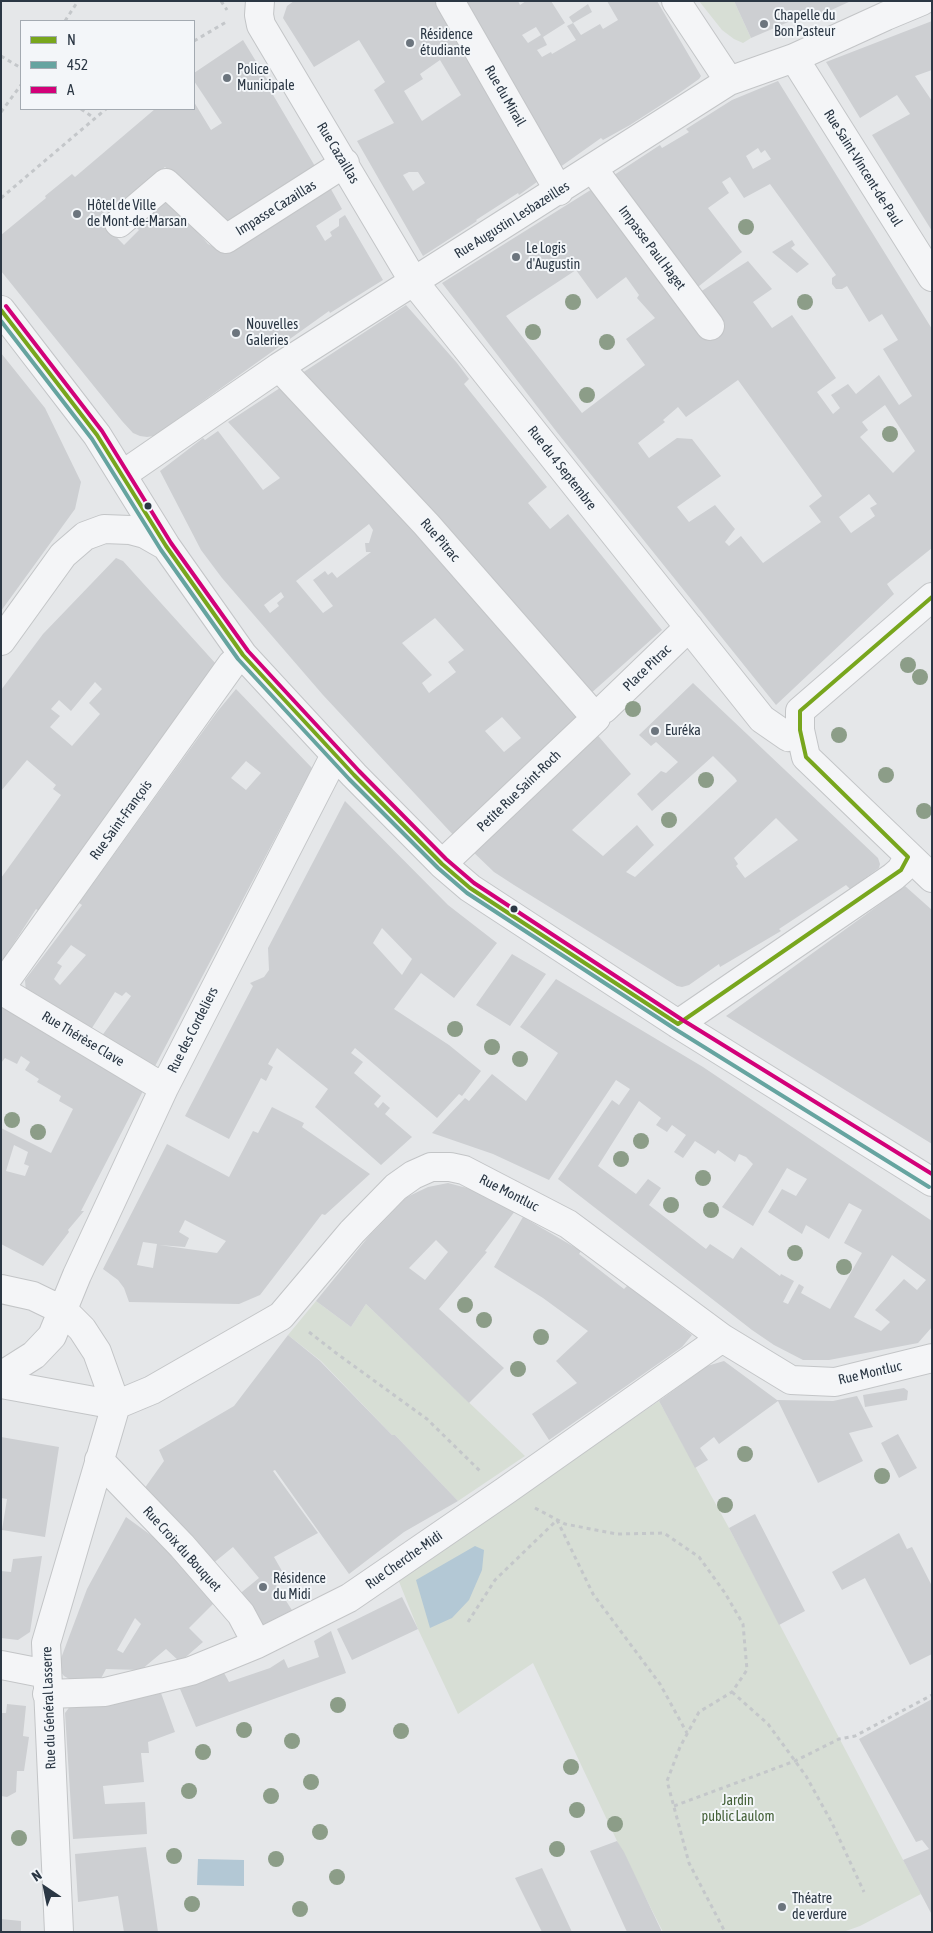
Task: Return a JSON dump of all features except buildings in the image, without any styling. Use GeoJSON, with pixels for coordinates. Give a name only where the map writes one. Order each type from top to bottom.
{"type":"FeatureCollection","features":[{"type":"Feature","properties":{"kind":"street","name":"Rue du Mirail"},"geometry":{"type":"LineString","coordinates":[[450,1],[559,191]]}},
{"type":"Feature","properties":{"kind":"street"},"geometry":{"type":"LineString","coordinates":[[676,1],[729,82]]}},
{"type":"Feature","properties":{"kind":"street","name":"Rue Augustin Lesbazeilles"},"geometry":{"type":"LineString","coordinates":[[122,475],[279,367],[729,82],[794,58],[922,1]]}},
{"type":"Feature","properties":{"kind":"street","name":"Rue Cazaillas"},"geometry":{"type":"LineString","coordinates":[[260,13],[414,282]]}},
{"type":"Feature","properties":{"kind":"street","name":"Rue Saint-Vincent-de-Paul"},"geometry":{"type":"LineString","coordinates":[[794,58],[932,277]]}},
{"type":"Feature","properties":{"kind":"street","name":"Impasse Cazaillas"},"geometry":{"type":"LineString","coordinates":[[119,223],[166,183],[226,239],[345,163]]}},
{"type":"Feature","properties":{"kind":"street","name":"Impasse Paul Haget"},"geometry":{"type":"LineString","coordinates":[[593,169],[710,326]]}},
{"type":"Feature","properties":{"kind":"street","name":"Rue du 4 Septembre"},"geometry":{"type":"LineString","coordinates":[[414,282],[709,655],[762,719],[788,737],[800,730]]}},
{"type":"Feature","properties":{"kind":"street"},"geometry":{"type":"LineString","coordinates":[[6,325],[97,435],[166,546],[243,655],[335,755],[442,864],[470,888],[678,1024],[932,1182]]}},
{"type":"Feature","properties":{"kind":"street","name":"Rue Pitrac"},"geometry":{"type":"LineString","coordinates":[[279,367],[600,713]]}},
{"type":"Feature","properties":{"kind":"street"},"geometry":{"type":"LineString","coordinates":[[1,641],[64,555],[85,536],[104,529],[130,530],[145,534],[166,546]]}},
{"type":"Feature","properties":{"kind":"street"},"geometry":{"type":"LineString","coordinates":[[932,597],[800,711],[800,730],[806,757],[932,878]]}},
{"type":"Feature","properties":{"kind":"street","name":"Place Pitrac"},"geometry":{"type":"LineString","coordinates":[[600,713],[689,628]]}},
{"type":"Feature","properties":{"kind":"street","name":"Rue Saint-François"},"geometry":{"type":"LineString","coordinates":[[1,988],[232,664],[243,655]]}},
{"type":"Feature","properties":{"kind":"street","name":"Petite Rue Saint-Roch"},"geometry":{"type":"LineString","coordinates":[[442,864],[600,713]]}},
{"type":"Feature","properties":{"kind":"street","name":"Rue des Cordeliers"},"geometry":{"type":"LineString","coordinates":[[1,1376],[42,1348],[52,1336],[64,1311],[77,1275],[164,1088],[335,755]]}},
{"type":"Feature","properties":{"kind":"street"},"geometry":{"type":"LineString","coordinates":[[678,1024],[893,877],[901,870],[908,857]]}},
{"type":"Feature","properties":{"kind":"street","name":"Rue Thérèse Clave"},"geometry":{"type":"LineString","coordinates":[[1,988],[164,1088]]}},
{"type":"Feature","properties":{"kind":"street","name":"Rue Montluc"},"geometry":{"type":"LineString","coordinates":[[116,1405],[152,1390],[281,1316],[352,1232],[396,1187],[413,1175],[431,1168],[464,1170],[568,1224],[722,1338],[791,1380],[835,1382],[932,1358]]}},
{"type":"Feature","properties":{"kind":"street"},"geometry":{"type":"LineString","coordinates":[[1,1289],[33,1296],[64,1311],[82,1329],[97,1352],[116,1405]]}},
{"type":"Feature","properties":{"kind":"street","name":"Rue Cherche-Midi"},"geometry":{"type":"LineString","coordinates":[[1,1665],[47,1684],[105,1692],[192,1671],[257,1644],[349,1598],[722,1338]]}},
{"type":"Feature","properties":{"kind":"street"},"geometry":{"type":"LineString","coordinates":[[1,1384],[116,1405]]}},
{"type":"Feature","properties":{"kind":"street","name":"Rue du Général Lasserre"},"geometry":{"type":"LineString","coordinates":[[59,1932],[46,1643],[116,1405]]}},
{"type":"Feature","properties":{"kind":"street","name":"Rue Croix du Bouquet"},"geometry":{"type":"LineString","coordinates":[[99,1460],[182,1546],[241,1614],[257,1644]]}},
{"type":"Feature","properties":{"kind":"path"},"geometry":{"type":"LineString","coordinates":[[65,20],[78,1]]}},
{"type":"Feature","properties":{"kind":"path"},"geometry":{"type":"LineString","coordinates":[[195,40],[233,18]]}},
{"type":"Feature","properties":{"kind":"path"},"geometry":{"type":"LineString","coordinates":[[1,56],[20,67]]}},
{"type":"Feature","properties":{"kind":"path"},"geometry":{"type":"LineString","coordinates":[[1,112],[20,86]]}},
{"type":"Feature","properties":{"kind":"path"},"geometry":{"type":"LineString","coordinates":[[82,110],[94,118]]}},
{"type":"Feature","properties":{"kind":"path"},"geometry":{"type":"LineString","coordinates":[[1,198],[105,110]]}},
{"type":"Feature","properties":{"kind":"path"},"geometry":{"type":"LineString","coordinates":[[307,1330],[427,1418],[478,1469],[505,1491],[565,1524],[617,1534],[664,1533],[699,1558],[725,1593],[743,1624],[747,1670],[732,1692],[699,1712],[680,1747],[667,1781],[689,1863],[725,1932]]}},
{"type":"Feature","properties":{"kind":"path"},"geometry":{"type":"LineString","coordinates":[[468,1622],[495,1580],[557,1520]]}},
{"type":"Feature","properties":{"kind":"path"},"geometry":{"type":"LineString","coordinates":[[557,1520],[593,1594],[660,1684],[687,1734]]}},
{"type":"Feature","properties":{"kind":"path"},"geometry":{"type":"LineString","coordinates":[[732,1692],[768,1724],[806,1776],[832,1823],[864,1892]]}},
{"type":"Feature","properties":{"kind":"path"},"geometry":{"type":"LineString","coordinates":[[674,1806],[795,1761],[839,1739],[855,1736],[932,1695]]}},
{"type":"Feature","properties":{"kind":"green space"},"geometry":{"type":"Polygon","coordinates":[[[699,1],[734,1],[751,38],[743,43],[734,39],[722,30],[699,1]]]}},
{"type":"Feature","properties":{"kind":"green space"},"geometry":{"type":"Polygon","coordinates":[[[316,1301],[351,1327],[366,1304],[525,1456],[458,1501],[321,1361],[288,1335],[316,1301]]]}},
{"type":"Feature","properties":{"kind":"green space","name":"Jardin public Laulom"},"geometry":{"type":"Polygon","coordinates":[[[659,1401],[729,1528],[921,1894],[860,1926],[843,1932],[663,1932],[617,1841],[533,1663],[458,1714],[418,1629],[398,1579],[659,1401]]]}},
{"type":"Feature","properties":{"kind":"water"},"geometry":{"type":"Polygon","coordinates":[[[475,1546],[484,1550],[482,1570],[469,1600],[452,1618],[430,1628],[416,1580],[475,1546]]]}},
{"type":"Feature","properties":{"kind":"water"},"geometry":{"type":"Polygon","coordinates":[[[198,1859],[244,1860],[244,1886],[197,1885],[198,1859]]]}},
{"type":"Feature","properties":{"kind":"transit line","name":"A"},"geometry":{"type":"LineString","coordinates":[[6,306],[102,431],[171,543],[248,651],[359,771],[446,859],[474,883],[681,1019],[932,1174]]}},
{"type":"Feature","properties":{"kind":"transit line","name":"N"},"geometry":{"type":"LineString","coordinates":[[1,310],[97,435],[166,546],[243,655],[354,775],[442,864],[470,888],[678,1024],[901,870],[908,857],[806,757],[800,730],[800,711],[932,597]]}},
{"type":"Feature","properties":{"kind":"transit line","name":"452"},"geometry":{"type":"LineString","coordinates":[[1,321],[92,439],[161,550],[238,659],[349,779],[438,868],[467,893],[675,1029],[929,1187]]}},
{"type":"Feature","properties":{"kind":"place","name":"Chapelle du Bon Pasteur"},"geometry":{"type":"Point","coordinates":[764,24]}},
{"type":"Feature","properties":{"kind":"place","name":"Résidence étudiante"},"geometry":{"type":"Point","coordinates":[410,43]}},
{"type":"Feature","properties":{"kind":"place","name":"Police Municipale"},"geometry":{"type":"Point","coordinates":[227,78]}},
{"type":"Feature","properties":{"kind":"place","name":"Hôtel de Ville de Mont-de-Marsan"},"geometry":{"type":"Point","coordinates":[77,214]}},
{"type":"Feature","properties":{"kind":"place","name":"Le Logis d'Augustin"},"geometry":{"type":"Point","coordinates":[516,257]}},
{"type":"Feature","properties":{"kind":"place","name":"Nouvelles Galeries"},"geometry":{"type":"Point","coordinates":[236,333]}},
{"type":"Feature","properties":{"kind":"place","name":"Euréka"},"geometry":{"type":"Point","coordinates":[655,731]}},
{"type":"Feature","properties":{"kind":"place","name":"Résidence du Midi"},"geometry":{"type":"Point","coordinates":[263,1587]}},
{"type":"Feature","properties":{"kind":"place","name":"Théatre de verdure"},"geometry":{"type":"Point","coordinates":[782,1907]}}]}
